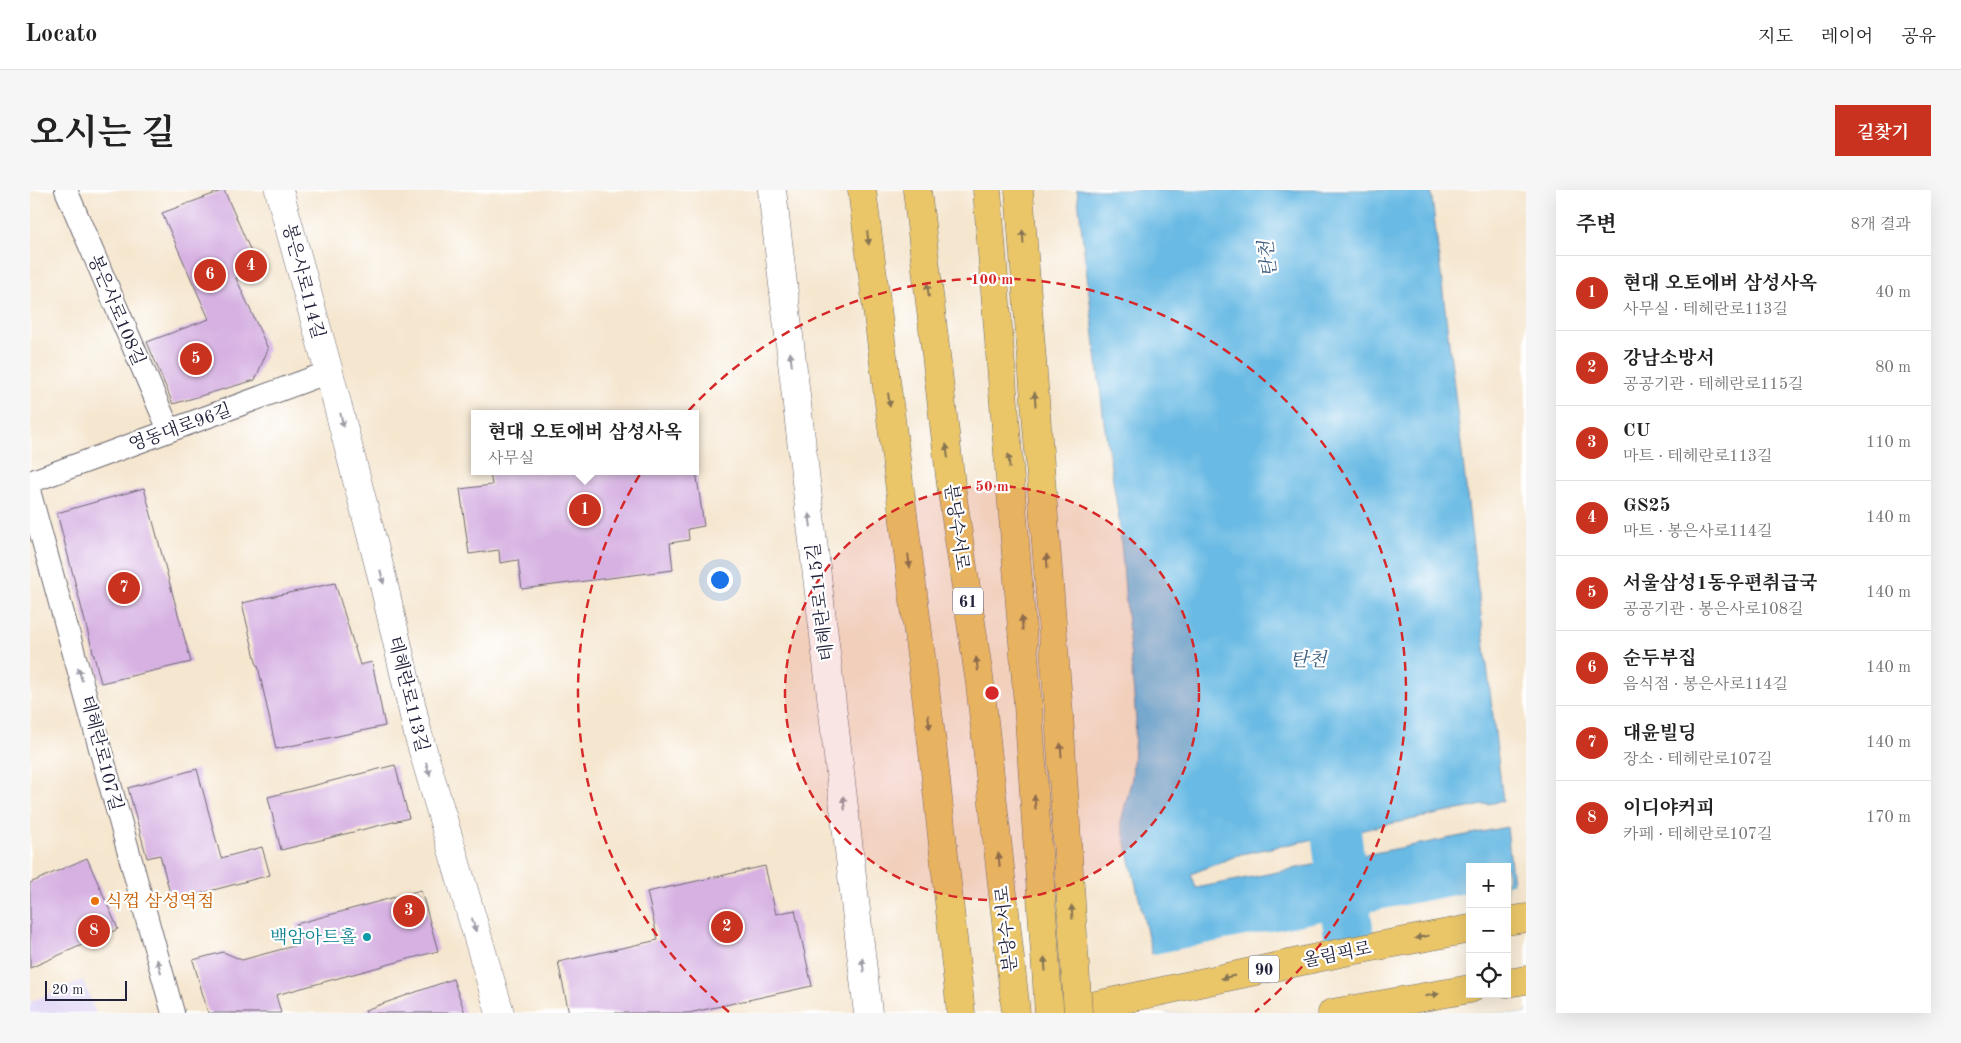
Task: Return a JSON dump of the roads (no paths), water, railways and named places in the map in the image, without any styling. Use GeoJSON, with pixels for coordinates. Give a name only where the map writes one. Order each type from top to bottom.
{"type":"FeatureCollection","features":[{"type":"Feature","properties":{"kind":"main road"},"geometry":{"type":"LineString","coordinates":[[862,190],[930,734],[961,1013]]}},
{"type":"Feature","properties":{"kind":"main road","name":"분당수서로"},"geometry":{"type":"LineString","coordinates":[[917,190],[951,485],[980,684],[1016,1013]]}},
{"type":"Feature","properties":{"kind":"main road"},"geometry":{"type":"LineString","coordinates":[[986,190],[1028,705],[1049,1013]]}},
{"type":"Feature","properties":{"kind":"main road"},"geometry":{"type":"LineString","coordinates":[[1019,190],[1058,702],[1078,1013]]}},
{"type":"Feature","properties":{"kind":"main road"},"geometry":{"type":"LineString","coordinates":[[1511,921],[1526,918]]}},
{"type":"Feature","properties":{"kind":"main road","name":"올림픽로"},"geometry":{"type":"LineString","coordinates":[[1059,1013],[1340,953],[1466,929]]}},
{"type":"Feature","properties":{"kind":"main road"},"geometry":{"type":"LineString","coordinates":[[1511,982],[1526,980]]}},
{"type":"Feature","properties":{"kind":"main road"},"geometry":{"type":"LineString","coordinates":[[1332,1013],[1466,990]]}},
{"type":"Feature","properties":{"kind":"street","name":"봉은사로108길"},"geometry":{"type":"LineString","coordinates":[[66,190],[169,430]]}},
{"type":"Feature","properties":{"kind":"street","name":"봉은사로114길"},"geometry":{"type":"LineString","coordinates":[[279,190],[330,372]]}},
{"type":"Feature","properties":{"kind":"street","name":"테헤란로115길"},"geometry":{"type":"LineString","coordinates":[[772,190],[868,1013]]}},
{"type":"Feature","properties":{"kind":"street","name":"영동대로96길"},"geometry":{"type":"LineString","coordinates":[[30,482],[330,372]]}},
{"type":"Feature","properties":{"kind":"street","name":"테헤란로113길"},"geometry":{"type":"LineString","coordinates":[[330,372],[418,734],[500,1013]]}},
{"type":"Feature","properties":{"kind":"street","name":"테헤란로107길"},"geometry":{"type":"LineString","coordinates":[[30,494],[173,1013]]}},
{"type":"Feature","properties":{"kind":"water","name":"탄천"},"geometry":{"type":"Polygon","coordinates":[[[1077,190],[1431,190],[1503,801],[1241,854],[1191,874],[1196,888],[1507,827],[1511,863],[1466,863],[1466,998],[1511,998],[1511,866],[1526,1013],[1166,1013],[1121,822],[1132,778],[1136,720],[1119,519],[1104,422],[1077,190]]]}},
{"type":"Feature","properties":{"kind":"waterway","name":"탄천"},"geometry":{"type":"LineString","coordinates":[[1328,767],[1348,929]]}},
{"type":"Feature","properties":{"kind":"place","name":"GS25"},"geometry":{"type":"Point","coordinates":[251,266]}},
{"type":"Feature","properties":{"kind":"place","name":"순두부집"},"geometry":{"type":"Point","coordinates":[210,275]}},
{"type":"Feature","properties":{"kind":"place","name":"서울삼성1동우편취급국"},"geometry":{"type":"Point","coordinates":[196,359]}},
{"type":"Feature","properties":{"kind":"place","name":"현대 오토에버 삼성사옥"},"geometry":{"type":"Point","coordinates":[585,510]}},
{"type":"Feature","properties":{"kind":"place","name":"대윤빌딩"},"geometry":{"type":"Point","coordinates":[124,588]}},
{"type":"Feature","properties":{"kind":"place","name":"식껍 삼성역점"},"geometry":{"type":"Point","coordinates":[95,901]}},
{"type":"Feature","properties":{"kind":"place","name":"CU"},"geometry":{"type":"Point","coordinates":[409,911]}},
{"type":"Feature","properties":{"kind":"place","name":"강남소방서"},"geometry":{"type":"Point","coordinates":[727,927]}},
{"type":"Feature","properties":{"kind":"place","name":"이디야커피"},"geometry":{"type":"Point","coordinates":[94,931]}},
{"type":"Feature","properties":{"kind":"place","name":"백암아트홀"},"geometry":{"type":"Point","coordinates":[367,937]}}]}
